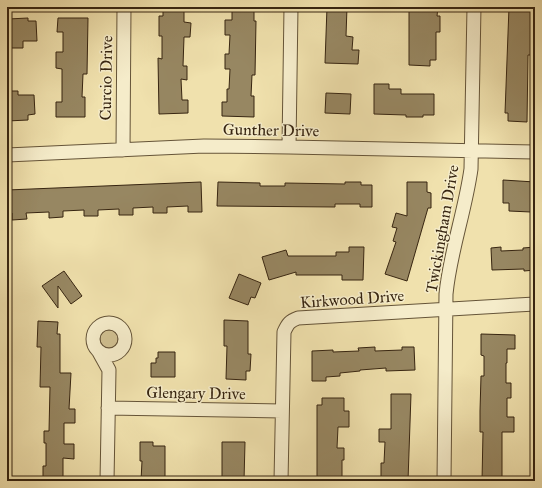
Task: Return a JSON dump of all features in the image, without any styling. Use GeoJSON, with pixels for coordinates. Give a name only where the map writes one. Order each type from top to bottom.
{"type":"FeatureCollection","features":[{"type":"Feature","properties":{"kind":"street","name":"Curcio Drive"},"geometry":{"type":"LineString","coordinates":[[123,150],[124,7]]}},
{"type":"Feature","properties":{"kind":"street"},"geometry":{"type":"LineString","coordinates":[[289,147],[291,7]]}},
{"type":"Feature","properties":{"kind":"street","name":"Twickingham Drive"},"geometry":{"type":"LineString","coordinates":[[444,481],[446,310],[448,278],[468,189],[472,150],[474,7]]}},
{"type":"Feature","properties":{"kind":"street","name":"Gunther Drive"},"geometry":{"type":"LineString","coordinates":[[7,155],[204,146],[535,152]]}},
{"type":"Feature","properties":{"kind":"street","name":"Kirkwood Drive"},"geometry":{"type":"LineString","coordinates":[[282,411],[284,332],[291,320],[298,318],[535,304]]}},
{"type":"Feature","properties":{"kind":"street"},"geometry":{"type":"LineString","coordinates":[[107,481],[109,370],[125,344],[125,333],[117,325],[112,323],[101,325],[94,334],[93,344],[109,370]]}},
{"type":"Feature","properties":{"kind":"street"},"geometry":{"type":"LineString","coordinates":[[99,352],[109,356],[119,353]]}},
{"type":"Feature","properties":{"kind":"street","name":"Glengary Drive"},"geometry":{"type":"LineString","coordinates":[[108,408],[282,411]]}},
{"type":"Feature","properties":{"kind":"street"},"geometry":{"type":"LineString","coordinates":[[281,481],[282,411]]}},
{"type":"Feature","properties":{"kind":"shaded area"},"geometry":{"type":"Polygon","coordinates":[[[109,330],[115,333],[118,339],[115,345],[109,348],[103,345],[100,339],[103,333],[109,330]]]}},
{"type":"Feature","properties":{"kind":"building"},"geometry":{"type":"Polygon","coordinates":[[[163,7],[184,7],[184,22],[191,23],[190,37],[184,37],[183,66],[187,66],[187,80],[181,79],[182,100],[188,100],[188,113],[159,114],[158,58],[162,59],[162,36],[159,36],[159,16],[163,16],[163,7]]]}},
{"type":"Feature","properties":{"kind":"building"},"geometry":{"type":"Polygon","coordinates":[[[232,7],[254,7],[254,21],[256,21],[255,75],[252,75],[251,96],[254,96],[254,117],[222,116],[222,102],[227,102],[230,69],[225,69],[225,54],[229,54],[230,35],[225,35],[225,20],[232,20],[232,7]]]}},
{"type":"Feature","properties":{"kind":"building"},"geometry":{"type":"Polygon","coordinates":[[[327,7],[347,7],[346,36],[353,37],[352,50],[359,50],[358,64],[325,63],[327,7]]]}},
{"type":"Feature","properties":{"kind":"building"},"geometry":{"type":"Polygon","coordinates":[[[409,7],[438,7],[437,16],[440,16],[440,32],[436,32],[436,60],[430,60],[430,66],[409,65],[409,7]]]}},
{"type":"Feature","properties":{"kind":"building"},"geometry":{"type":"Polygon","coordinates":[[[509,7],[533,7],[533,9],[535,9],[535,22],[532,22],[532,42],[535,42],[535,55],[528,55],[527,122],[508,121],[508,113],[505,113],[509,7]]]}},
{"type":"Feature","properties":{"kind":"building"},"geometry":{"type":"Polygon","coordinates":[[[28,18],[28,21],[36,21],[37,41],[23,41],[23,48],[9,48],[8,19],[28,18]]]}},
{"type":"Feature","properties":{"kind":"building"},"geometry":{"type":"Polygon","coordinates":[[[58,18],[88,18],[87,74],[83,74],[82,97],[85,97],[85,117],[56,117],[56,102],[62,102],[62,69],[56,68],[56,52],[63,52],[63,32],[57,32],[58,18]]]}},
{"type":"Feature","properties":{"kind":"building"},"geometry":{"type":"Polygon","coordinates":[[[374,84],[389,84],[389,89],[401,89],[401,94],[434,94],[434,115],[423,115],[423,117],[406,117],[406,115],[374,114],[374,84]]]}},
{"type":"Feature","properties":{"kind":"building"},"geometry":{"type":"Polygon","coordinates":[[[7,91],[18,91],[18,95],[34,95],[35,114],[28,115],[28,120],[7,121],[7,91]]]}},
{"type":"Feature","properties":{"kind":"building"},"geometry":{"type":"Polygon","coordinates":[[[326,93],[351,94],[350,114],[325,113],[326,93]]]}},
{"type":"Feature","properties":{"kind":"building"},"geometry":{"type":"Polygon","coordinates":[[[503,180],[535,182],[535,195],[531,195],[531,212],[509,211],[509,203],[503,203],[503,180]]]}},
{"type":"Feature","properties":{"kind":"building"},"geometry":{"type":"Polygon","coordinates":[[[201,182],[202,212],[188,212],[188,206],[167,207],[167,213],[153,213],[153,207],[133,208],[133,215],[119,215],[119,209],[98,210],[98,216],[84,216],[84,210],[63,211],[63,217],[49,218],[49,212],[26,213],[27,219],[12,220],[12,213],[7,214],[7,190],[201,182]]]}},
{"type":"Feature","properties":{"kind":"building"},"geometry":{"type":"Polygon","coordinates":[[[218,182],[260,183],[260,186],[285,186],[285,183],[345,184],[345,182],[361,182],[361,185],[372,185],[372,207],[360,207],[360,204],[335,204],[335,207],[217,206],[218,182]]]}},
{"type":"Feature","properties":{"kind":"building"},"geometry":{"type":"Polygon","coordinates":[[[407,182],[427,182],[427,192],[431,193],[431,208],[428,208],[407,281],[385,274],[396,242],[393,241],[397,228],[392,227],[396,213],[407,216],[407,182]]]}},
{"type":"Feature","properties":{"kind":"building"},"geometry":{"type":"Polygon","coordinates":[[[349,247],[364,247],[363,280],[342,280],[342,275],[296,275],[296,272],[269,280],[262,257],[286,250],[288,256],[336,256],[336,252],[349,252],[349,247]]]}},
{"type":"Feature","properties":{"kind":"building"},"geometry":{"type":"Polygon","coordinates":[[[501,247],[501,251],[523,250],[523,248],[535,247],[535,270],[492,270],[491,248],[501,247]]]}},
{"type":"Feature","properties":{"kind":"building"},"geometry":{"type":"Polygon","coordinates":[[[64,271],[82,296],[71,304],[58,286],[58,308],[42,286],[64,271]]]}},
{"type":"Feature","properties":{"kind":"building"},"geometry":{"type":"Polygon","coordinates":[[[239,274],[261,283],[255,298],[251,297],[248,305],[229,298],[239,274]]]}},
{"type":"Feature","properties":{"kind":"building"},"geometry":{"type":"Polygon","coordinates":[[[224,320],[248,321],[248,354],[251,354],[250,371],[246,371],[246,380],[226,379],[227,346],[224,346],[224,320]]]}},
{"type":"Feature","properties":{"kind":"building"},"geometry":{"type":"Polygon","coordinates":[[[38,321],[58,322],[57,334],[60,334],[60,373],[71,373],[69,409],[75,409],[75,423],[64,423],[64,444],[74,444],[74,459],[63,458],[63,481],[43,481],[43,466],[46,466],[46,443],[44,443],[44,431],[49,431],[50,387],[40,387],[41,347],[37,347],[38,321]]]}},
{"type":"Feature","properties":{"kind":"building"},"geometry":{"type":"Polygon","coordinates":[[[481,334],[515,335],[515,349],[507,349],[506,363],[506,383],[511,383],[511,398],[507,398],[507,417],[514,417],[514,432],[502,432],[502,481],[482,481],[483,432],[480,432],[480,411],[481,376],[484,376],[484,356],[481,355],[481,334]]]}},
{"type":"Feature","properties":{"kind":"building"},"geometry":{"type":"Polygon","coordinates":[[[375,347],[375,351],[402,350],[402,347],[414,347],[415,370],[386,371],[386,368],[360,370],[340,373],[340,376],[326,377],[326,381],[312,381],[312,351],[359,351],[358,348],[375,347]]]}},
{"type":"Feature","properties":{"kind":"building"},"geometry":{"type":"Polygon","coordinates":[[[158,352],[175,352],[175,377],[151,377],[151,363],[156,363],[158,352]]]}},
{"type":"Feature","properties":{"kind":"building"},"geometry":{"type":"Polygon","coordinates":[[[391,394],[411,394],[408,481],[381,481],[381,463],[384,463],[385,442],[379,442],[379,429],[391,429],[391,394]]]}},
{"type":"Feature","properties":{"kind":"building"},"geometry":{"type":"Polygon","coordinates":[[[322,398],[344,398],[344,411],[349,411],[349,427],[338,427],[337,448],[344,448],[344,460],[342,460],[342,481],[317,481],[317,405],[322,405],[322,398]]]}},
{"type":"Feature","properties":{"kind":"building"},"geometry":{"type":"Polygon","coordinates":[[[140,442],[153,442],[153,446],[165,446],[165,481],[141,481],[142,461],[140,461],[140,442]]]}},
{"type":"Feature","properties":{"kind":"building"},"geometry":{"type":"Polygon","coordinates":[[[222,442],[245,442],[244,481],[222,481],[222,442]]]}}]}
